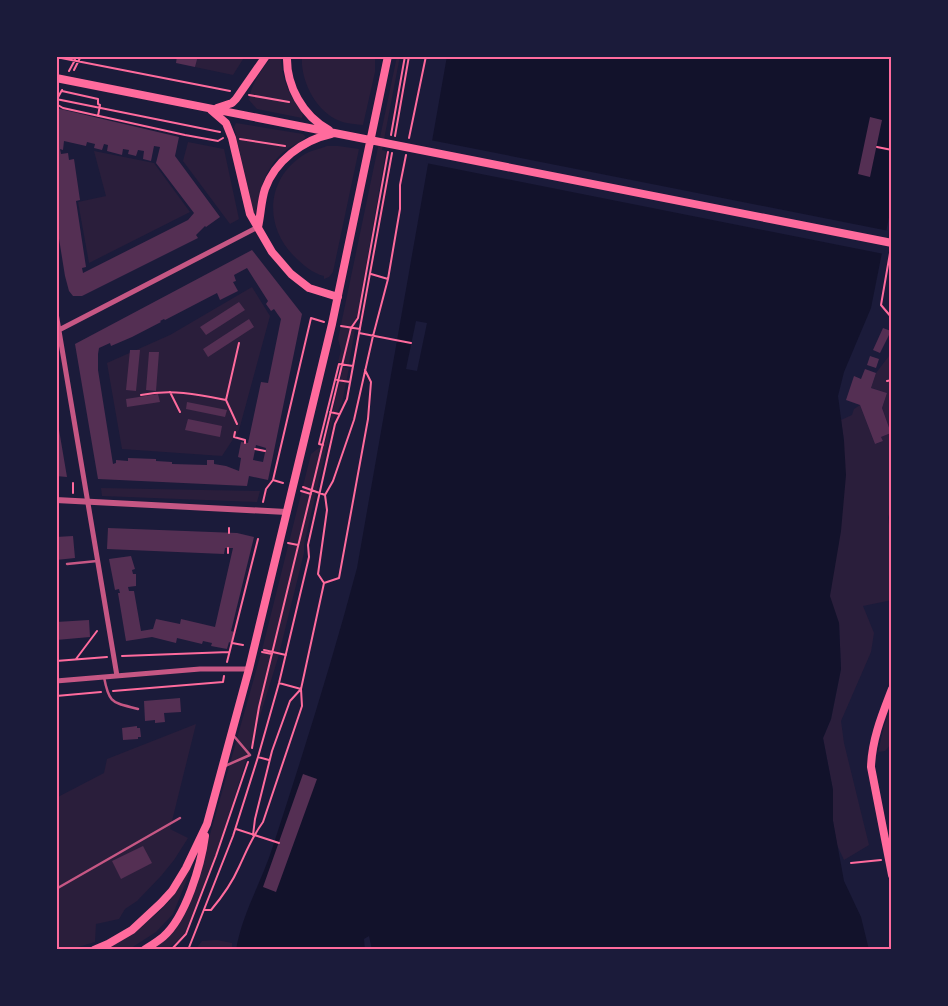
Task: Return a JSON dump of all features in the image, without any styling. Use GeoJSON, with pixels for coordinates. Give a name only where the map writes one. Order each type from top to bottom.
{"type":"FeatureCollection","features":[{"type":"Feature","properties":{"kind":"main road"},"geometry":{"type":"LineString","coordinates":[[209,108],[219,108],[232,103],[266,56]]}},
{"type":"Feature","properties":{"kind":"main road"},"geometry":{"type":"LineString","coordinates":[[287,56],[287,70],[298,100],[323,127],[335,134]]}},
{"type":"Feature","properties":{"kind":"main road"},"geometry":{"type":"LineString","coordinates":[[144,950],[165,936],[180,914],[202,854],[207,824],[249,669],[338,298],[388,56]]}},
{"type":"Feature","properties":{"kind":"main road"},"geometry":{"type":"LineString","coordinates":[[56,78],[892,244]]}},
{"type":"Feature","properties":{"kind":"main road"},"geometry":{"type":"LineString","coordinates":[[209,108],[220,116],[226,124],[232,138],[250,214],[272,252],[291,274],[309,288],[338,298]]}},
{"type":"Feature","properties":{"kind":"main road"},"geometry":{"type":"LineString","coordinates":[[258,227],[265,190],[275,169],[282,161],[308,143],[322,136],[335,134]]}},
{"type":"Feature","properties":{"kind":"main road"},"geometry":{"type":"LineString","coordinates":[[892,689],[874,737],[871,767],[892,875]]}},
{"type":"Feature","properties":{"kind":"main road"},"geometry":{"type":"LineString","coordinates":[[94,950],[132,930],[162,903],[186,868],[207,824]]}},
{"type":"Feature","properties":{"kind":"street"},"geometry":{"type":"LineString","coordinates":[[58,331],[258,227]]}},
{"type":"Feature","properties":{"kind":"street"},"geometry":{"type":"LineString","coordinates":[[56,313],[117,676]]}},
{"type":"Feature","properties":{"kind":"street"},"geometry":{"type":"LineString","coordinates":[[56,500],[286,512]]}},
{"type":"Feature","properties":{"kind":"street"},"geometry":{"type":"LineString","coordinates":[[56,681],[200,669],[249,669]]}},
{"type":"Feature","properties":{"kind":"lane"},"geometry":{"type":"LineString","coordinates":[[67,564],[97,561]]}},
{"type":"Feature","properties":{"kind":"lane"},"geometry":{"type":"LineString","coordinates":[[104,677],[107,692],[115,703],[138,709]]}},
{"type":"Feature","properties":{"kind":"lane"},"geometry":{"type":"LineString","coordinates":[[223,767],[250,755],[232,734]]}},
{"type":"Feature","properties":{"kind":"lane"},"geometry":{"type":"LineString","coordinates":[[56,889],[180,818]]}},
{"type":"Feature","properties":{"kind":"path"},"geometry":{"type":"LineString","coordinates":[[74,70],[81,56]]}},
{"type":"Feature","properties":{"kind":"path"},"geometry":{"type":"LineString","coordinates":[[390,139],[405,56]]}},
{"type":"Feature","properties":{"kind":"path"},"geometry":{"type":"LineString","coordinates":[[394,140],[409,56]]}},
{"type":"Feature","properties":{"kind":"path"},"geometry":{"type":"LineString","coordinates":[[204,910],[211,910],[220,900],[239,869],[253,835],[263,822],[302,706],[301,689],[324,583],[318,574],[327,510],[325,495],[333,481],[354,420],[364,369],[388,278],[400,209],[400,185],[426,56]]}},
{"type":"Feature","properties":{"kind":"path"},"geometry":{"type":"LineString","coordinates":[[56,57],[294,102]]}},
{"type":"Feature","properties":{"kind":"path"},"geometry":{"type":"LineString","coordinates":[[70,69],[75,60]]}},
{"type":"Feature","properties":{"kind":"path"},"geometry":{"type":"LineString","coordinates":[[56,100],[62,90],[98,99],[98,104],[100,105],[98,116]]}},
{"type":"Feature","properties":{"kind":"path"},"geometry":{"type":"LineString","coordinates":[[56,100],[221,132],[226,137],[218,141],[98,116],[62,108],[56,100]]}},
{"type":"Feature","properties":{"kind":"path"},"geometry":{"type":"LineString","coordinates":[[236,138],[290,147]]}},
{"type":"Feature","properties":{"kind":"path"},"geometry":{"type":"LineString","coordinates":[[877,147],[892,150]]}},
{"type":"Feature","properties":{"kind":"path"},"geometry":{"type":"LineString","coordinates":[[171,950],[186,934],[216,856],[250,755],[259,707],[323,445],[336,380],[351,328],[358,318],[388,148]]}},
{"type":"Feature","properties":{"kind":"path"},"geometry":{"type":"LineString","coordinates":[[188,950],[235,829],[279,683],[309,556],[308,545],[334,424],[347,399],[392,149]]}},
{"type":"Feature","properties":{"kind":"path"},"geometry":{"type":"LineString","coordinates":[[892,244],[881,305],[892,318]]}},
{"type":"Feature","properties":{"kind":"path"},"geometry":{"type":"LineString","coordinates":[[370,274],[388,278]]}},
{"type":"Feature","properties":{"kind":"path"},"geometry":{"type":"LineString","coordinates":[[263,502],[266,489],[274,480],[311,318]]}},
{"type":"Feature","properties":{"kind":"path"},"geometry":{"type":"LineString","coordinates":[[351,328],[360,329]]}},
{"type":"Feature","properties":{"kind":"path"},"geometry":{"type":"LineString","coordinates":[[359,333],[412,343]]}},
{"type":"Feature","properties":{"kind":"path"},"geometry":{"type":"LineString","coordinates":[[237,424],[226,400],[239,343]]}},
{"type":"Feature","properties":{"kind":"path"},"geometry":{"type":"LineString","coordinates":[[342,364],[353,366]]}},
{"type":"Feature","properties":{"kind":"path"},"geometry":{"type":"LineString","coordinates":[[324,583],[340,578],[369,409],[371,382],[364,369]]}},
{"type":"Feature","properties":{"kind":"path"},"geometry":{"type":"LineString","coordinates":[[336,380],[350,382]]}},
{"type":"Feature","properties":{"kind":"path"},"geometry":{"type":"LineString","coordinates":[[887,381],[892,380]]}},
{"type":"Feature","properties":{"kind":"path"},"geometry":{"type":"LineString","coordinates":[[141,395],[170,392],[200,394],[226,400]]}},
{"type":"Feature","properties":{"kind":"path"},"geometry":{"type":"LineString","coordinates":[[170,392],[180,412]]}},
{"type":"Feature","properties":{"kind":"path"},"geometry":{"type":"LineString","coordinates":[[329,412],[339,414]]}},
{"type":"Feature","properties":{"kind":"path"},"geometry":{"type":"LineString","coordinates":[[235,432],[234,437],[245,440],[245,442]]}},
{"type":"Feature","properties":{"kind":"path"},"geometry":{"type":"LineString","coordinates":[[255,449],[265,451]]}},
{"type":"Feature","properties":{"kind":"path"},"geometry":{"type":"LineString","coordinates":[[273,453],[279,454]]}},
{"type":"Feature","properties":{"kind":"path"},"geometry":{"type":"LineString","coordinates":[[71,480],[73,483],[73,494]]}},
{"type":"Feature","properties":{"kind":"path"},"geometry":{"type":"LineString","coordinates":[[274,480],[283,483]]}},
{"type":"Feature","properties":{"kind":"path"},"geometry":{"type":"LineString","coordinates":[[303,487],[325,495]]}},
{"type":"Feature","properties":{"kind":"path"},"geometry":{"type":"LineString","coordinates":[[229,528],[229,533]]}},
{"type":"Feature","properties":{"kind":"path"},"geometry":{"type":"LineString","coordinates":[[124,656],[229,652],[258,539]]}},
{"type":"Feature","properties":{"kind":"path"},"geometry":{"type":"LineString","coordinates":[[228,548],[228,553]]}},
{"type":"Feature","properties":{"kind":"path"},"geometry":{"type":"LineString","coordinates":[[76,659],[98,631]]}},
{"type":"Feature","properties":{"kind":"path"},"geometry":{"type":"LineString","coordinates":[[232,643],[243,645]]}},
{"type":"Feature","properties":{"kind":"path"},"geometry":{"type":"LineString","coordinates":[[264,650],[286,655]]}},
{"type":"Feature","properties":{"kind":"path"},"geometry":{"type":"LineString","coordinates":[[56,661],[101,657]]}},
{"type":"Feature","properties":{"kind":"path"},"geometry":{"type":"LineString","coordinates":[[56,696],[223,682]]}},
{"type":"Feature","properties":{"kind":"path"},"geometry":{"type":"LineString","coordinates":[[279,683],[301,689]]}},
{"type":"Feature","properties":{"kind":"path"},"geometry":{"type":"LineString","coordinates":[[253,835],[269,760],[290,701],[301,689]]}},
{"type":"Feature","properties":{"kind":"path"},"geometry":{"type":"LineString","coordinates":[[250,755],[269,760]]}},
{"type":"Feature","properties":{"kind":"path"},"geometry":{"type":"LineString","coordinates":[[235,829],[279,843]]}},
{"type":"Feature","properties":{"kind":"path"},"geometry":{"type":"LineString","coordinates":[[851,863],[883,860]]}},
{"type":"Feature","properties":{"kind":"shaded area"},"geometry":{"type":"Polygon","coordinates":[[[198,56],[245,56],[233,75],[195,67],[198,56]]]}},
{"type":"Feature","properties":{"kind":"shaded area"},"geometry":{"type":"Polygon","coordinates":[[[272,56],[281,56],[285,80],[290,94],[303,114],[302,118],[257,109],[249,100],[255,82],[272,56]]]}},
{"type":"Feature","properties":{"kind":"shaded area"},"geometry":{"type":"Polygon","coordinates":[[[302,56],[375,56],[375,72],[363,125],[340,121],[331,117],[317,103],[307,85],[302,65],[302,56]]]}},
{"type":"Feature","properties":{"kind":"shaded area"},"geometry":{"type":"Polygon","coordinates":[[[397,56],[400,56],[382,150],[386,151],[349,364],[338,362],[341,350],[338,339],[397,56]]]}},
{"type":"Feature","properties":{"kind":"shaded area"},"geometry":{"type":"Polygon","coordinates":[[[447,56],[892,56],[892,202],[871,308],[844,372],[838,396],[846,475],[841,531],[830,596],[839,623],[841,669],[831,719],[823,738],[833,790],[833,821],[844,881],[861,917],[869,950],[372,950],[369,936],[364,939],[365,950],[236,950],[247,911],[268,859],[295,777],[357,568],[447,56]]]}},
{"type":"Feature","properties":{"kind":"shaded area"},"geometry":{"type":"Polygon","coordinates":[[[236,123],[303,134],[306,137],[286,150],[273,163],[262,186],[254,215],[234,127],[236,123]]]}},
{"type":"Feature","properties":{"kind":"shaded area"},"geometry":{"type":"Polygon","coordinates":[[[188,142],[224,149],[239,219],[230,224],[183,161],[188,142]]]}},
{"type":"Feature","properties":{"kind":"shaded area"},"geometry":{"type":"Polygon","coordinates":[[[327,146],[359,149],[333,272],[324,279],[324,276],[312,271],[300,262],[283,243],[277,229],[274,202],[277,188],[283,175],[292,164],[305,154],[327,146]]]}},
{"type":"Feature","properties":{"kind":"shaded area"},"geometry":{"type":"Polygon","coordinates":[[[94,151],[154,163],[190,212],[89,263],[78,202],[106,196],[94,151]]]}},
{"type":"Feature","properties":{"kind":"shaded area"},"geometry":{"type":"Polygon","coordinates":[[[252,287],[270,316],[239,430],[222,456],[122,449],[107,363],[170,335],[252,287]]]}},
{"type":"Feature","properties":{"kind":"shaded area"},"geometry":{"type":"Polygon","coordinates":[[[892,352],[892,507],[888,517],[892,548],[892,600],[863,606],[874,633],[871,652],[841,721],[844,743],[869,845],[844,860],[837,845],[833,821],[833,790],[823,738],[831,719],[841,669],[839,623],[829,596],[844,441],[841,420],[852,415],[854,409],[860,405],[875,444],[883,441],[881,437],[891,433],[882,408],[887,393],[871,388],[876,373],[892,352]]]}},
{"type":"Feature","properties":{"kind":"shaded area"},"geometry":{"type":"Polygon","coordinates":[[[343,367],[349,368],[342,403],[333,420],[304,545],[304,553],[278,658],[216,856],[186,934],[166,950],[144,950],[172,923],[202,863],[263,646],[311,454],[325,443],[343,367]]]}},
{"type":"Feature","properties":{"kind":"shaded area"},"geometry":{"type":"Polygon","coordinates":[[[101,488],[260,491],[257,502],[102,496],[101,488]]]}},
{"type":"Feature","properties":{"kind":"shaded area"},"geometry":{"type":"Polygon","coordinates":[[[892,707],[892,743],[885,751],[878,752],[884,726],[892,707]]]}},
{"type":"Feature","properties":{"kind":"shaded area"},"geometry":{"type":"Polygon","coordinates":[[[196,724],[170,829],[188,838],[161,876],[137,901],[125,909],[119,919],[96,924],[95,942],[68,950],[56,950],[56,798],[104,773],[107,759],[196,724]]]}},
{"type":"Feature","properties":{"kind":"shaded area"},"geometry":{"type":"Polygon","coordinates":[[[190,866],[192,867],[173,914],[156,932],[128,950],[100,950],[155,916],[176,892],[190,866]]]}},
{"type":"Feature","properties":{"kind":"shaded area"},"geometry":{"type":"Polygon","coordinates":[[[217,940],[232,943],[232,950],[195,950],[202,941],[217,940]]]}},
{"type":"Feature","properties":{"kind":"pier"},"geometry":{"type":"Polygon","coordinates":[[[430,140],[889,231],[884,254],[426,163],[430,140]]]}},
{"type":"Feature","properties":{"kind":"pier"},"geometry":{"type":"Polygon","coordinates":[[[416,321],[427,323],[417,371],[406,369],[416,321]]]}},
{"type":"Feature","properties":{"kind":"building"},"geometry":{"type":"Polygon","coordinates":[[[177,56],[198,56],[195,67],[176,63],[177,56]]]}},
{"type":"Feature","properties":{"kind":"building"},"geometry":{"type":"Polygon","coordinates":[[[56,108],[179,137],[175,156],[220,217],[205,226],[196,235],[198,238],[82,296],[73,296],[69,291],[56,220],[56,108]],[[64,141],[63,150],[60,149],[61,154],[68,153],[69,160],[74,159],[80,200],[76,201],[86,267],[82,268],[83,273],[188,220],[194,213],[156,163],[160,147],[154,146],[151,161],[143,159],[144,151],[138,150],[136,156],[128,154],[129,150],[123,149],[122,155],[107,151],[108,145],[104,144],[102,150],[94,148],[95,144],[87,142],[86,146],[64,141]]]}},
{"type":"Feature","properties":{"kind":"building"},"geometry":{"type":"Polygon","coordinates":[[[870,117],[882,120],[870,177],[858,174],[870,117]]]}},
{"type":"Feature","properties":{"kind":"building"},"geometry":{"type":"Polygon","coordinates":[[[252,250],[302,314],[268,480],[249,476],[247,486],[98,479],[75,344],[252,250]],[[247,268],[234,275],[236,281],[233,282],[238,291],[220,300],[217,293],[132,337],[111,346],[110,343],[99,348],[98,370],[113,464],[116,463],[116,460],[128,461],[128,458],[156,459],[156,461],[172,462],[172,464],[207,465],[207,460],[214,460],[214,464],[239,471],[241,458],[238,457],[241,442],[248,443],[261,382],[268,383],[281,319],[274,309],[271,311],[266,304],[268,301],[247,268]],[[256,445],[253,460],[263,462],[266,448],[256,445]]]}},
{"type":"Feature","properties":{"kind":"building"},"geometry":{"type":"Polygon","coordinates":[[[239,302],[245,310],[206,335],[200,327],[239,302]]]}},
{"type":"Feature","properties":{"kind":"building"},"geometry":{"type":"Polygon","coordinates":[[[249,319],[254,327],[208,357],[203,349],[249,319]]]}},
{"type":"Feature","properties":{"kind":"building"},"geometry":{"type":"Polygon","coordinates":[[[883,328],[891,331],[880,353],[873,350],[883,328]]]}},
{"type":"Feature","properties":{"kind":"building"},"geometry":{"type":"Polygon","coordinates":[[[130,350],[140,350],[136,391],[126,390],[130,350]]]}},
{"type":"Feature","properties":{"kind":"building"},"geometry":{"type":"Polygon","coordinates":[[[149,352],[159,352],[156,391],[146,390],[149,352]]]}},
{"type":"Feature","properties":{"kind":"building"},"geometry":{"type":"Polygon","coordinates":[[[870,356],[879,359],[876,368],[867,365],[870,356]]]}},
{"type":"Feature","properties":{"kind":"building"},"geometry":{"type":"Polygon","coordinates":[[[865,369],[876,373],[871,388],[887,393],[882,408],[891,433],[881,437],[883,441],[875,444],[860,405],[846,400],[854,376],[861,379],[865,369]]]}},
{"type":"Feature","properties":{"kind":"building"},"geometry":{"type":"Polygon","coordinates":[[[158,394],[160,402],[127,407],[126,399],[158,394]]]}},
{"type":"Feature","properties":{"kind":"building"},"geometry":{"type":"Polygon","coordinates":[[[187,402],[227,410],[225,417],[186,409],[187,402]]]}},
{"type":"Feature","properties":{"kind":"building"},"geometry":{"type":"Polygon","coordinates":[[[57,418],[67,477],[56,476],[57,418]]]}},
{"type":"Feature","properties":{"kind":"building"},"geometry":{"type":"Polygon","coordinates":[[[188,419],[222,426],[220,437],[185,430],[188,419]]]}},
{"type":"Feature","properties":{"kind":"building"},"geometry":{"type":"Polygon","coordinates":[[[108,528],[237,533],[254,537],[231,631],[234,632],[227,649],[211,646],[212,643],[203,641],[202,644],[177,638],[176,643],[152,637],[126,641],[118,593],[120,593],[119,589],[115,590],[109,559],[131,556],[135,569],[132,570],[133,574],[136,574],[136,586],[128,587],[129,591],[134,591],[141,631],[153,629],[156,619],[180,624],[181,619],[215,627],[233,548],[225,548],[224,554],[107,549],[108,528]]]}},
{"type":"Feature","properties":{"kind":"building"},"geometry":{"type":"Polygon","coordinates":[[[73,536],[75,558],[56,560],[56,537],[73,536]]]}},
{"type":"Feature","properties":{"kind":"building"},"geometry":{"type":"Polygon","coordinates":[[[89,620],[90,637],[56,640],[56,622],[89,620]]]}},
{"type":"Feature","properties":{"kind":"building"},"geometry":{"type":"Polygon","coordinates":[[[180,698],[181,712],[164,713],[165,722],[145,721],[144,701],[180,698]]]}},
{"type":"Feature","properties":{"kind":"building"},"geometry":{"type":"Polygon","coordinates":[[[137,726],[137,728],[140,728],[141,737],[123,740],[122,728],[137,726]]]}},
{"type":"Feature","properties":{"kind":"building"},"geometry":{"type":"Polygon","coordinates":[[[303,774],[317,779],[276,892],[263,887],[303,774]]]}},
{"type":"Feature","properties":{"kind":"building"},"geometry":{"type":"Polygon","coordinates":[[[143,846],[152,863],[121,879],[112,861],[143,846]]]}}]}
